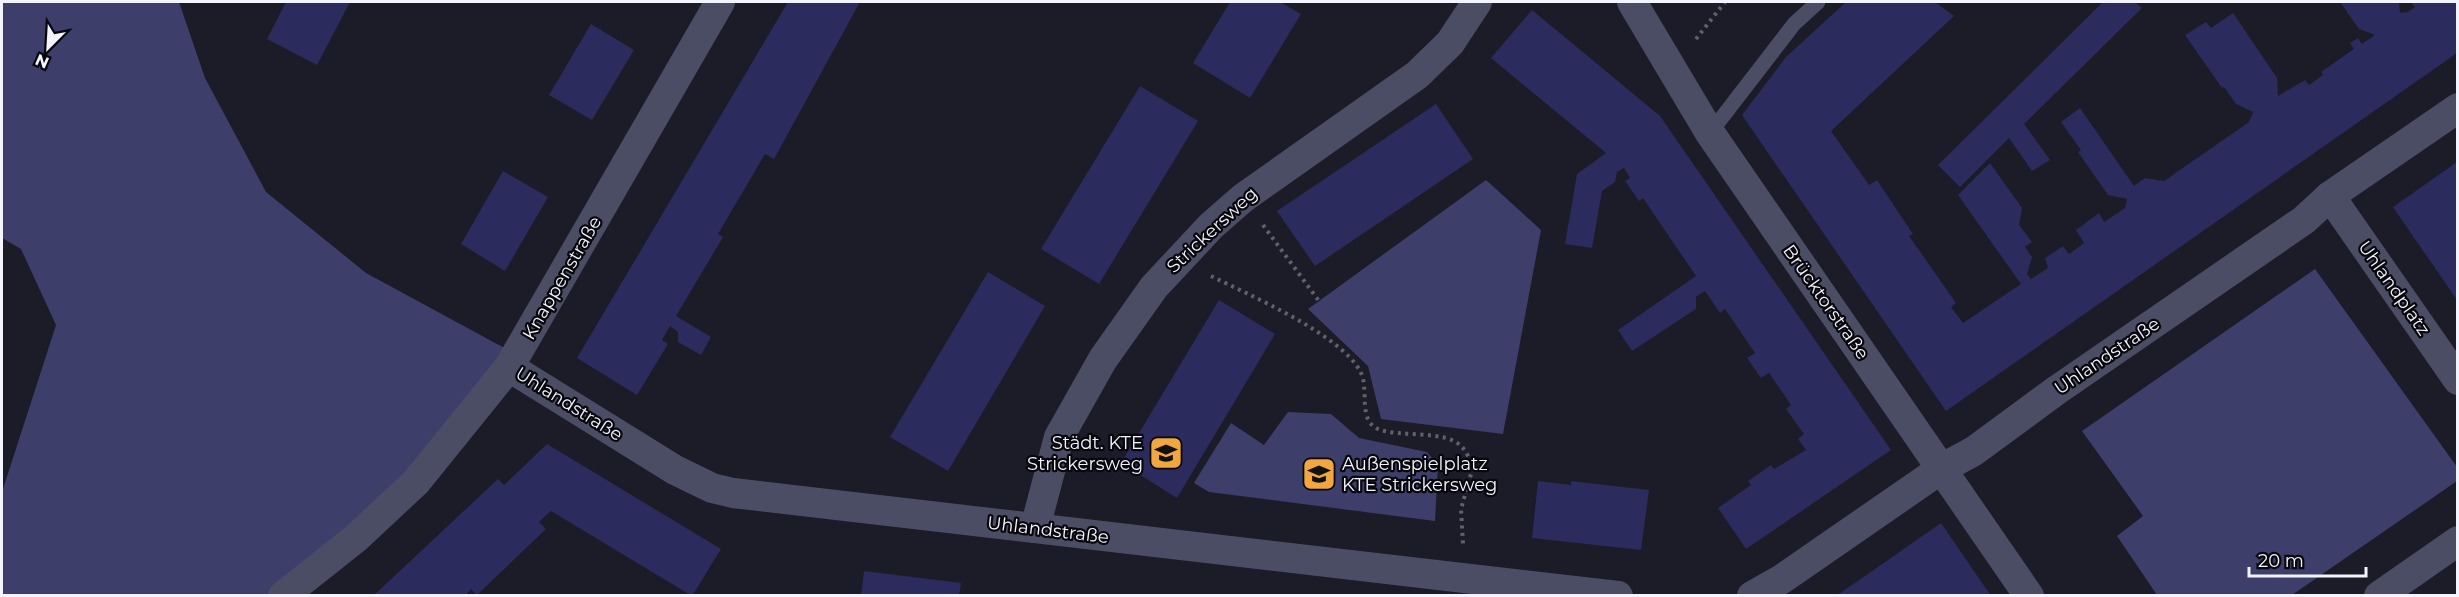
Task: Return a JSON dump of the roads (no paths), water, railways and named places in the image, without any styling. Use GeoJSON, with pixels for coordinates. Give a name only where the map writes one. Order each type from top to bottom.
{"type":"FeatureCollection","features":[{"type":"Feature","properties":{"kind":"street","name":"Knappenstraße"},"geometry":{"type":"LineString","coordinates":[[283,596],[356,538],[416,482],[510,367],[720,2]]}},
{"type":"Feature","properties":{"kind":"street","name":"Strickersweg"},"geometry":{"type":"LineString","coordinates":[[1035,528],[1055,447],[1066,423],[1115,340],[1154,287],[1178,260],[1243,198],[1417,75],[1450,43],[1477,2]]}},
{"type":"Feature","properties":{"kind":"street","name":"Brücktorstraße"},"geometry":{"type":"LineString","coordinates":[[1632,2],[1710,133],[2029,596]]}},
{"type":"Feature","properties":{"kind":"street","name":"Uhlandstraße"},"geometry":{"type":"LineString","coordinates":[[1752,596],[1782,579],[1941,469],[1974,451],[2057,390],[2304,220],[2330,196],[2457,108]]}},
{"type":"Feature","properties":{"kind":"street","name":"Uhlandplatz"},"geometry":{"type":"LineString","coordinates":[[2330,196],[2457,380]]}},
{"type":"Feature","properties":{"kind":"street","name":"Uhlandstraße"},"geometry":{"type":"LineString","coordinates":[[510,367],[675,470],[712,488],[732,493],[1618,596]]}},
{"type":"Feature","properties":{"kind":"street"},"geometry":{"type":"LineString","coordinates":[[2379,596],[2457,541]]}},
{"type":"Feature","properties":{"kind":"lane"},"geometry":{"type":"LineString","coordinates":[[1710,133],[1794,24],[1818,2]]}},
{"type":"Feature","properties":{"kind":"place","name":"Städt. KTE Strickersweg"},"geometry":{"type":"Point","coordinates":[1166,453]}},
{"type":"Feature","properties":{"kind":"place","name":"Außenspielplatz KTE Strickersweg"},"geometry":{"type":"Point","coordinates":[1319,474]}}]}
